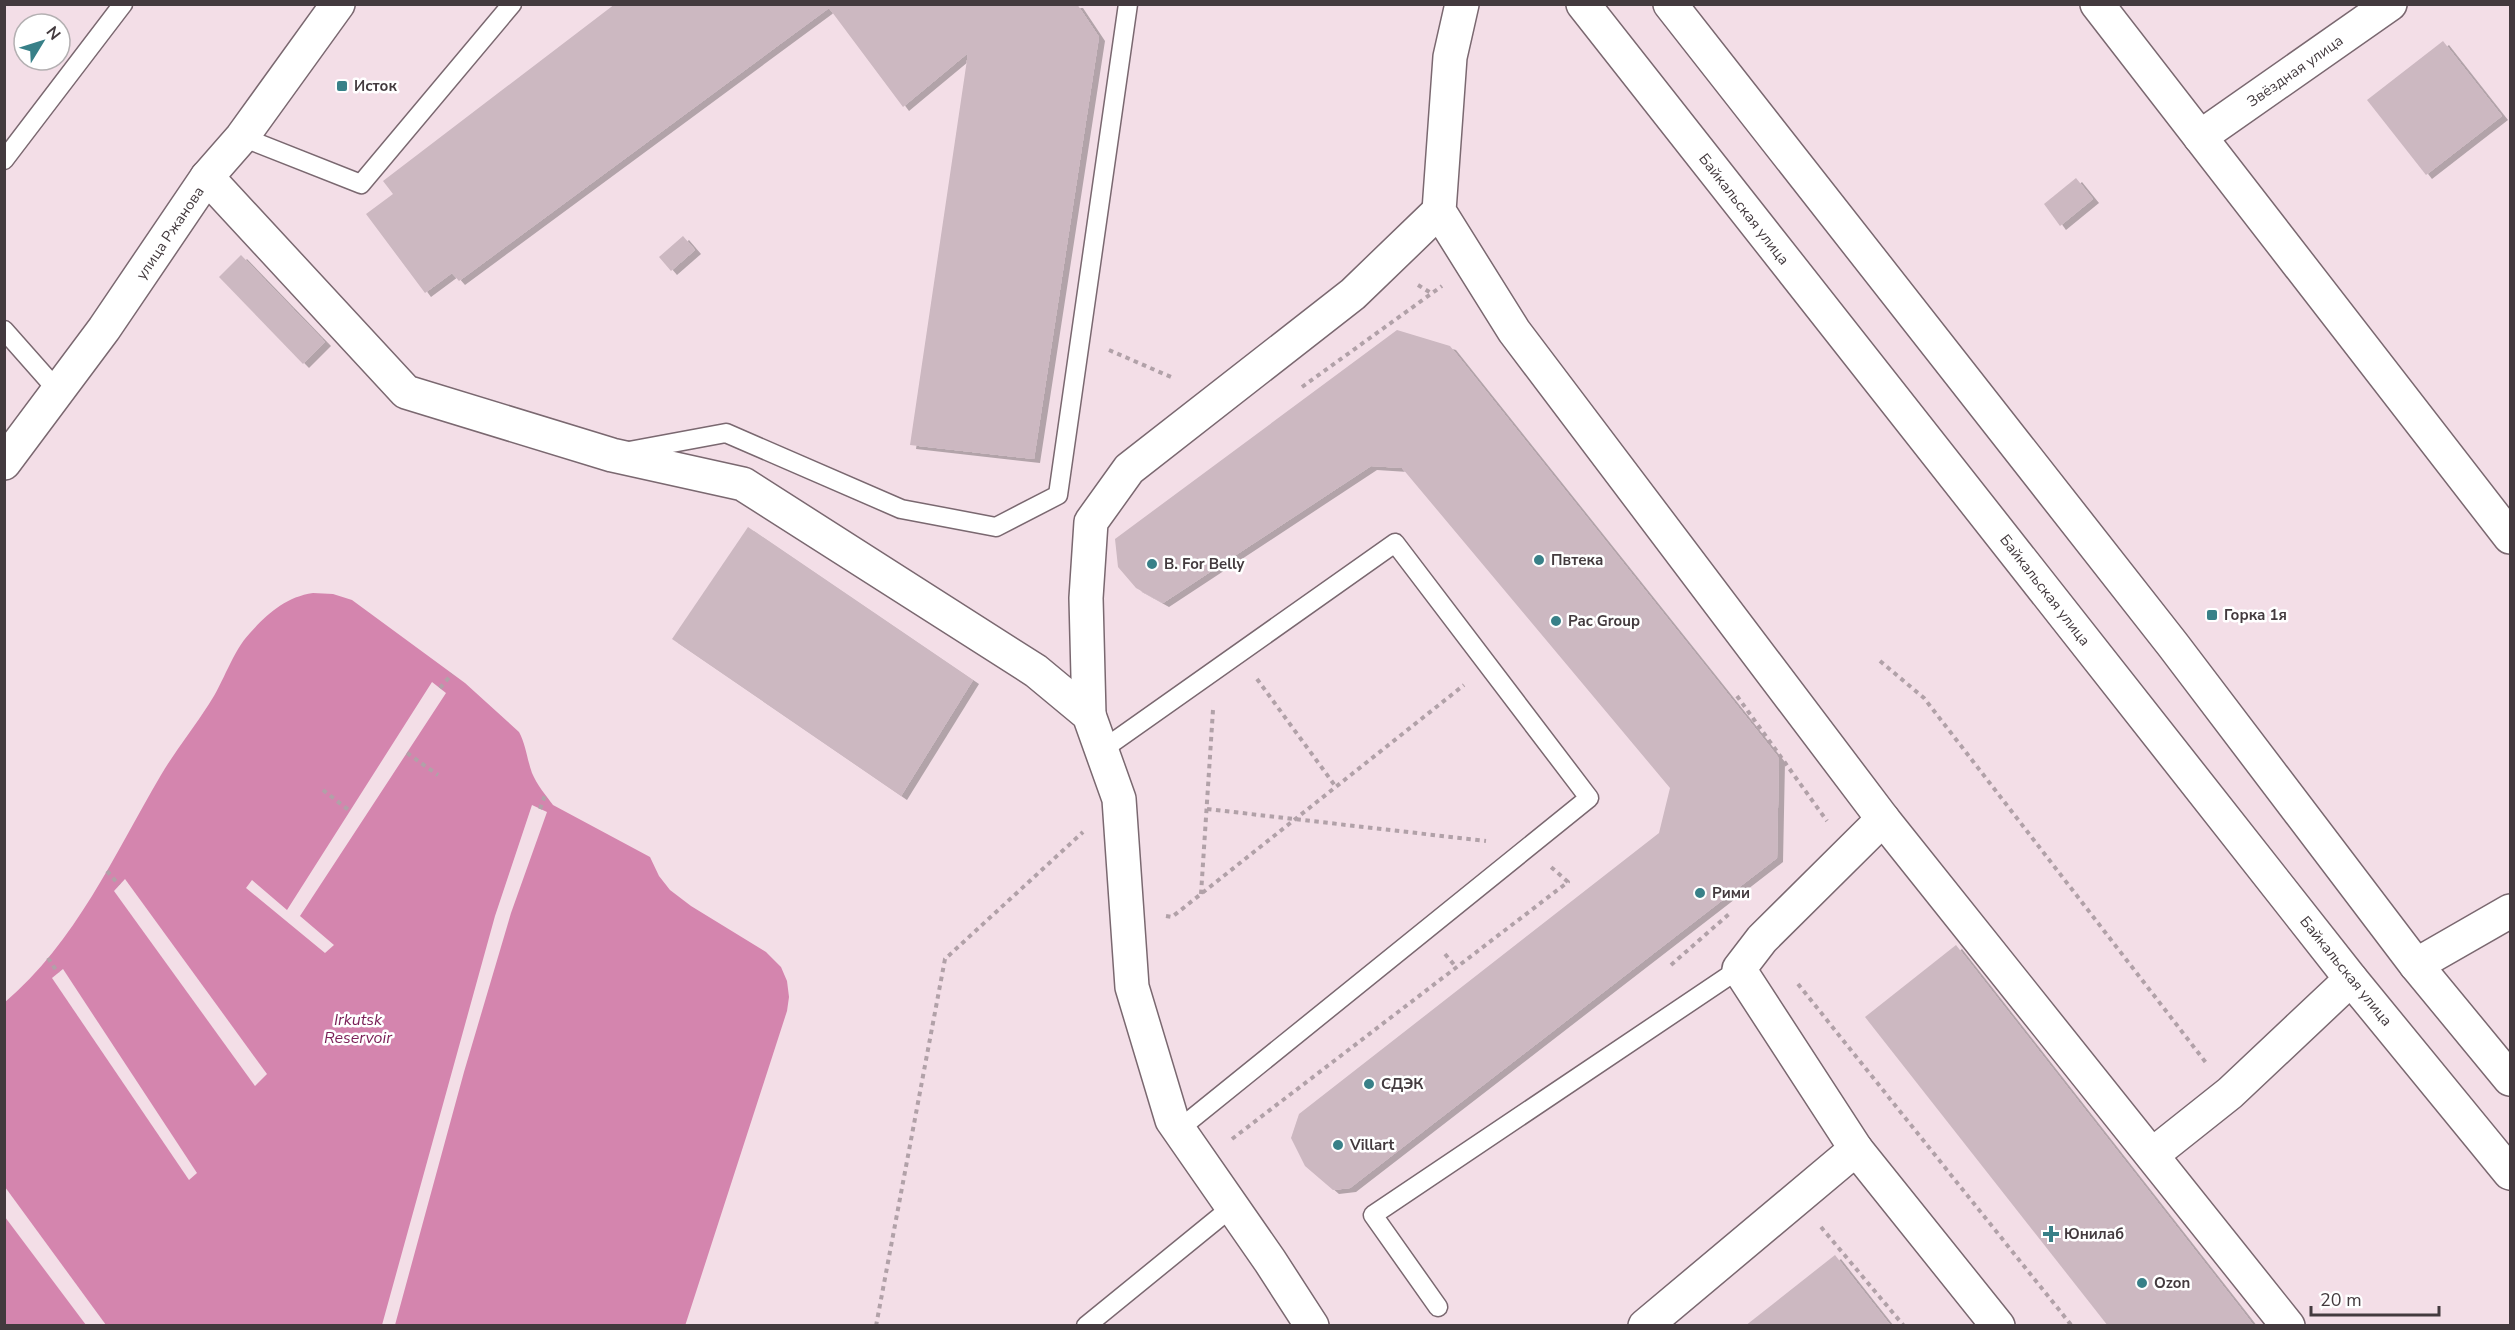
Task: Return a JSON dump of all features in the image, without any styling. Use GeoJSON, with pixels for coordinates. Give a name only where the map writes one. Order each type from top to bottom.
{"type":"FeatureCollection","features":[{"type":"Feature","properties":{"kind":"street","name":"улица Ржанова"},"geometry":{"type":"LineString","coordinates":[[4,463],[104,329],[207,177],[242,138],[338,4]]}},
{"type":"Feature","properties":{"kind":"street"},"geometry":{"type":"LineString","coordinates":[[1462,4],[1450,57],[1439,211],[1514,332],[1883,819],[2288,1326]]}},
{"type":"Feature","properties":{"kind":"street","name":"Байкальская улица"},"geometry":{"type":"LineString","coordinates":[[1583,4],[2351,980],[2511,1173]]}},
{"type":"Feature","properties":{"kind":"street"},"geometry":{"type":"LineString","coordinates":[[1670,4],[2173,645],[2416,965],[2511,1079]]}},
{"type":"Feature","properties":{"kind":"street"},"geometry":{"type":"LineString","coordinates":[[2097,4],[2511,537]]}},
{"type":"Feature","properties":{"kind":"street","name":"Звёздная улица"},"geometry":{"type":"LineString","coordinates":[[2200,137],[2390,4]]}},
{"type":"Feature","properties":{"kind":"street"},"geometry":{"type":"LineString","coordinates":[[207,177],[406,392],[612,454],[743,484],[1028,665],[1089,715]]}},
{"type":"Feature","properties":{"kind":"street"},"geometry":{"type":"LineString","coordinates":[[1312,1326],[1172,1120],[1132,987],[1119,799],[1089,715],[1086,598],[1091,522],[1129,469],[1353,294],[1439,211]]}},
{"type":"Feature","properties":{"kind":"street"},"geometry":{"type":"LineString","coordinates":[[1883,819],[1762,939],[1739,969],[1856,1149],[1998,1326]]}},
{"type":"Feature","properties":{"kind":"street"},"geometry":{"type":"LineString","coordinates":[[2416,965],[2511,911]]}},
{"type":"Feature","properties":{"kind":"street"},"geometry":{"type":"LineString","coordinates":[[2152,1155],[2230,1093],[2351,980]]}},
{"type":"Feature","properties":{"kind":"street"},"geometry":{"type":"LineString","coordinates":[[1645,1326],[1856,1149]]}},
{"type":"Feature","properties":{"kind":"lane"},"geometry":{"type":"LineString","coordinates":[[4,160],[123,4]]}},
{"type":"Feature","properties":{"kind":"lane"},"geometry":{"type":"LineString","coordinates":[[242,138],[361,184],[512,4]]}},
{"type":"Feature","properties":{"kind":"lane"},"geometry":{"type":"LineString","coordinates":[[612,454],[726,433],[901,509],[996,527],[1058,495],[1128,4]]}},
{"type":"Feature","properties":{"kind":"lane"},"geometry":{"type":"LineString","coordinates":[[4,330],[58,391]]}},
{"type":"Feature","properties":{"kind":"lane"},"geometry":{"type":"LineString","coordinates":[[1102,750],[1395,543],[1589,798],[1178,1130]]}},
{"type":"Feature","properties":{"kind":"lane"},"geometry":{"type":"LineString","coordinates":[[1438,1307],[1373,1215],[1739,969]]}},
{"type":"Feature","properties":{"kind":"lane"},"geometry":{"type":"LineString","coordinates":[[1086,1326],[1232,1207]]}},
{"type":"Feature","properties":{"kind":"path"},"geometry":{"type":"LineString","coordinates":[[1081,338],[1171,377]]}},
{"type":"Feature","properties":{"kind":"path"},"geometry":{"type":"LineString","coordinates":[[1238,654],[1336,787]]}},
{"type":"Feature","properties":{"kind":"path"},"geometry":{"type":"LineString","coordinates":[[1880,661],[1924,698],[2230,1093]]}},
{"type":"Feature","properties":{"kind":"path"},"geometry":{"type":"LineString","coordinates":[[1127,910],[1172,918],[1488,666]]}},
{"type":"Feature","properties":{"kind":"path"},"geometry":{"type":"LineString","coordinates":[[1201,895],[1216,670]]}},
{"type":"Feature","properties":{"kind":"path"},"geometry":{"type":"LineString","coordinates":[[440,688],[452,674]]}},
{"type":"Feature","properties":{"kind":"path"},"geometry":{"type":"LineString","coordinates":[[1733,690],[1830,825]]}},
{"type":"Feature","properties":{"kind":"path"},"geometry":{"type":"LineString","coordinates":[[407,753],[438,774]]}},
{"type":"Feature","properties":{"kind":"path"},"geometry":{"type":"LineString","coordinates":[[323,790],[350,811]]}},
{"type":"Feature","properties":{"kind":"path"},"geometry":{"type":"LineString","coordinates":[[540,808],[545,795]]}},
{"type":"Feature","properties":{"kind":"path"},"geometry":{"type":"LineString","coordinates":[[876,1326],[945,959],[1119,799]]}},
{"type":"Feature","properties":{"kind":"path"},"geometry":{"type":"LineString","coordinates":[[1201,1162],[1568,882],[1529,846],[1206,809]]}},
{"type":"Feature","properties":{"kind":"path"},"geometry":{"type":"LineString","coordinates":[[107,871],[119,885]]}},
{"type":"Feature","properties":{"kind":"path"},"geometry":{"type":"LineString","coordinates":[[1671,965],[1731,913]]}},
{"type":"Feature","properties":{"kind":"path"},"geometry":{"type":"LineString","coordinates":[[1762,939],[2072,1326]]}},
{"type":"Feature","properties":{"kind":"path"},"geometry":{"type":"LineString","coordinates":[[48,958],[58,973]]}},
{"type":"Feature","properties":{"kind":"path"},"geometry":{"type":"LineString","coordinates":[[1798,1198],[1904,1326]]}},
{"type":"Feature","properties":{"kind":"water","name":"Irkutsk Reservoir"},"geometry":{"type":"Polygon","coordinates":[[[313,593],[333,594],[352,600],[465,683],[519,732],[534,777],[553,805],[650,857],[659,876],[670,890],[691,906],[766,952],[781,967],[787,981],[789,997],[787,1011],[685,1326],[5,1325],[4,1003],[52,953],[73,925],[110,866],[166,766],[203,713],[233,658],[250,633],[278,607],[294,598],[313,593]]]}},
{"type":"Feature","properties":{"kind":"pier"},"geometry":{"type":"Polygon","coordinates":[[[432,682],[446,693],[300,916],[334,945],[325,953],[246,888],[252,880],[287,910],[432,682]]]}},
{"type":"Feature","properties":{"kind":"pier"},"geometry":{"type":"Polygon","coordinates":[[[532,805],[547,812],[511,913],[464,1072],[395,1325],[382,1325],[495,916],[532,805]]]}},
{"type":"Feature","properties":{"kind":"pier"},"geometry":{"type":"Polygon","coordinates":[[[125,879],[267,1074],[255,1086],[114,891],[125,879]]]}},
{"type":"Feature","properties":{"kind":"pier"},"geometry":{"type":"Polygon","coordinates":[[[63,969],[197,1173],[189,1180],[52,978],[63,969]]]}},
{"type":"Feature","properties":{"kind":"pier"},"geometry":{"type":"Polygon","coordinates":[[[5,1187],[106,1325],[86,1325],[5,1217],[5,1187]]]}},
{"type":"Feature","properties":{"kind":"building"},"geometry":{"type":"Polygon","coordinates":[[[615,4],[1077,4],[1099,37],[1034,459],[910,445],[968,53],[903,107],[829,8],[459,281],[452,273],[425,293],[366,214],[393,194],[383,181],[615,4]]]}},
{"type":"Feature","properties":{"kind":"building"},"geometry":{"type":"Polygon","coordinates":[[[2443,41],[2502,116],[2426,175],[2367,100],[2443,41]]]}},
{"type":"Feature","properties":{"kind":"building"},"geometry":{"type":"Polygon","coordinates":[[[2076,178],[2093,199],[2060,226],[2044,204],[2076,178]]]}},
{"type":"Feature","properties":{"kind":"building"},"geometry":{"type":"Polygon","coordinates":[[[683,236],[695,250],[671,271],[659,257],[683,236]]]}},
{"type":"Feature","properties":{"kind":"building"},"geometry":{"type":"Polygon","coordinates":[[[241,255],[325,342],[303,364],[219,277],[241,255]]]}},
{"type":"Feature","properties":{"kind":"building"},"geometry":{"type":"Polygon","coordinates":[[[1397,330],[1450,346],[1779,758],[1777,858],[1350,1188],[1333,1190],[1305,1166],[1291,1138],[1299,1114],[1659,833],[1670,788],[1402,468],[1371,466],[1163,603],[1136,588],[1118,567],[1115,539],[1397,330]]]}},
{"type":"Feature","properties":{"kind":"building"},"geometry":{"type":"Polygon","coordinates":[[[748,527],[973,680],[901,796],[672,639],[748,527]]]}},
{"type":"Feature","properties":{"kind":"building"},"geometry":{"type":"Polygon","coordinates":[[[1956,945],[2254,1326],[2108,1326],[1865,1017],[1956,945]]]}},
{"type":"Feature","properties":{"kind":"building"},"geometry":{"type":"Polygon","coordinates":[[[1835,1255],[1891,1326],[1745,1326],[1835,1255]]]}},
{"type":"Feature","properties":{"kind":"place","name":"Исток"},"geometry":{"type":"Point","coordinates":[342,86]}},
{"type":"Feature","properties":{"kind":"place","name":"Пвтека"},"geometry":{"type":"Point","coordinates":[1539,560]}},
{"type":"Feature","properties":{"kind":"place","name":"B. For Belly"},"geometry":{"type":"Point","coordinates":[1152,564]}},
{"type":"Feature","properties":{"kind":"place","name":"Горка 1я"},"geometry":{"type":"Point","coordinates":[2212,615]}},
{"type":"Feature","properties":{"kind":"place","name":"Pac Group"},"geometry":{"type":"Point","coordinates":[1556,621]}},
{"type":"Feature","properties":{"kind":"place","name":"Рими"},"geometry":{"type":"Point","coordinates":[1700,893]}},
{"type":"Feature","properties":{"kind":"place","name":"СДЭК"},"geometry":{"type":"Point","coordinates":[1369,1084]}},
{"type":"Feature","properties":{"kind":"place","name":"Villart"},"geometry":{"type":"Point","coordinates":[1338,1145]}},
{"type":"Feature","properties":{"kind":"place","name":"Юнилаб"},"geometry":{"type":"Point","coordinates":[2051,1234]}},
{"type":"Feature","properties":{"kind":"place","name":"Ozon"},"geometry":{"type":"Point","coordinates":[2142,1283]}}]}
